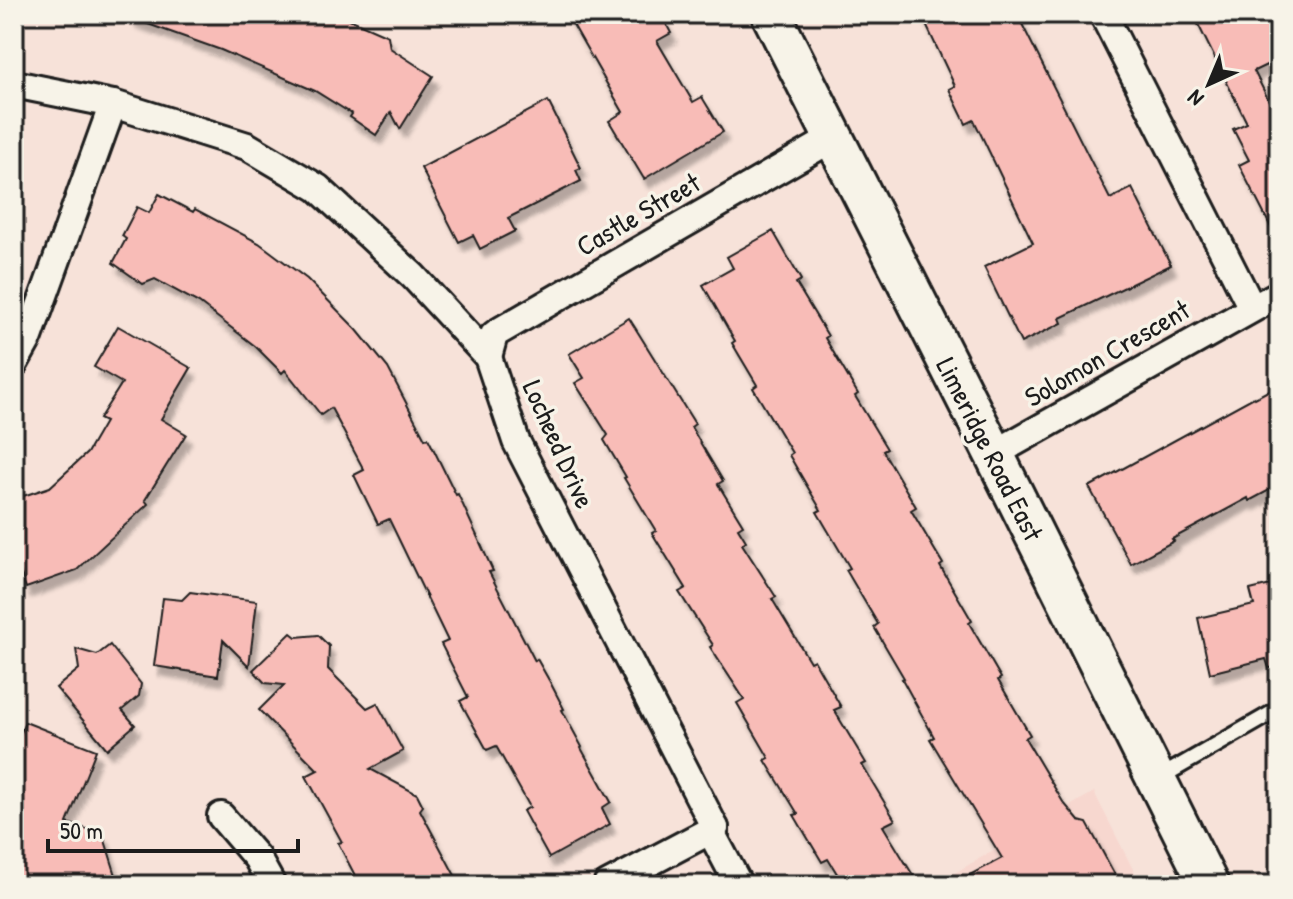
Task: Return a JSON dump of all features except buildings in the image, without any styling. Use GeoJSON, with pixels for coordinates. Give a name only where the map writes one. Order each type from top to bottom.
{"type":"FeatureCollection","features":[{"type":"Feature","properties":{"kind":"street","name":"Limeridge Road East"},"geometry":{"type":"LineString","coordinates":[[771,14],[1209,885]]}},
{"type":"Feature","properties":{"kind":"street"},"geometry":{"type":"LineString","coordinates":[[1103,14],[1252,308]]}},
{"type":"Feature","properties":{"kind":"street","name":"Locheed Drive"},"geometry":{"type":"LineString","coordinates":[[14,84],[113,104],[247,146],[318,188],[413,276],[488,357],[516,441],[715,828],[711,832],[739,885]]}},
{"type":"Feature","properties":{"kind":"street"},"geometry":{"type":"LineString","coordinates":[[14,364],[29,337],[113,104]]}},
{"type":"Feature","properties":{"kind":"street","name":"Castle Street"},"geometry":{"type":"LineString","coordinates":[[488,357],[494,335],[498,332],[833,138]]}},
{"type":"Feature","properties":{"kind":"street","name":"Solomon Crescent"},"geometry":{"type":"LineString","coordinates":[[994,454],[1279,294]]}},
{"type":"Feature","properties":{"kind":"street"},"geometry":{"type":"LineString","coordinates":[[221,816],[257,858],[272,885]]}},
{"type":"Feature","properties":{"kind":"street"},"geometry":{"type":"LineString","coordinates":[[607,885],[715,828]]}},
{"type":"Feature","properties":{"kind":"lane"},"geometry":{"type":"LineString","coordinates":[[1155,780],[1279,709]]}},
{"type":"Feature","properties":{"kind":"shaded area"},"geometry":{"type":"Polygon","coordinates":[[[1094,792],[1141,885],[934,885],[1094,792]]]}}]}
